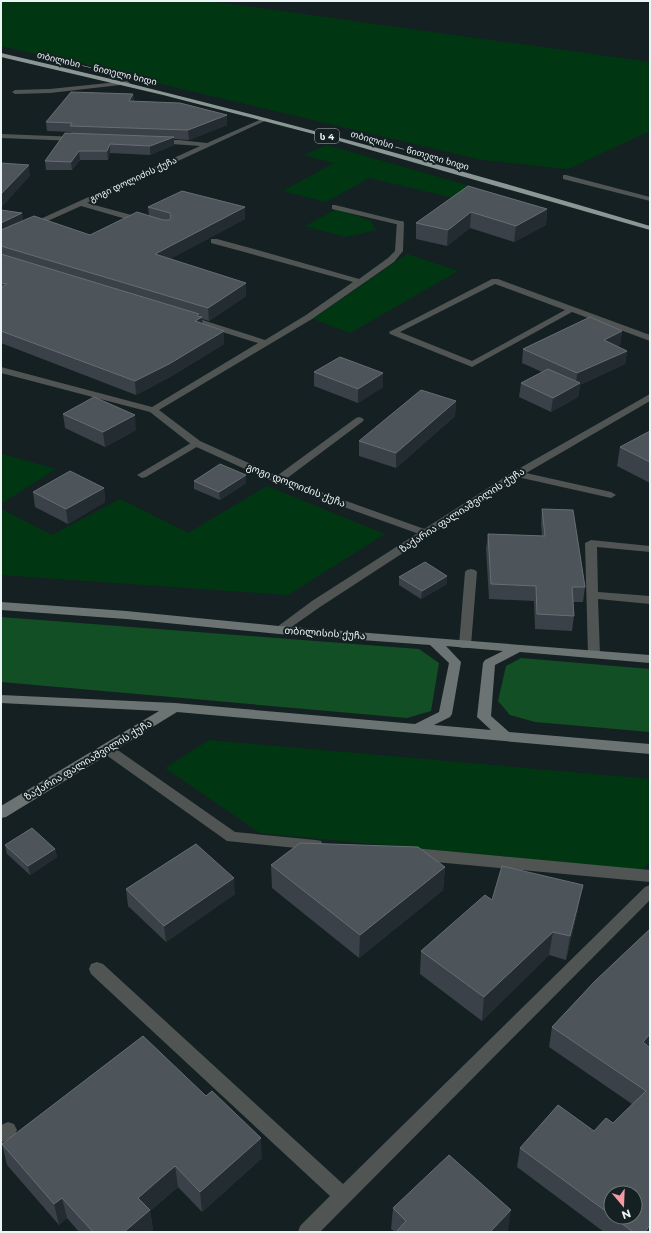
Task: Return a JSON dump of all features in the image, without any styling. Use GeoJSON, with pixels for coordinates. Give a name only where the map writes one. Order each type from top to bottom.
{"type":"FeatureCollection","features":[{"type":"Feature","properties":{"kind":"highway","name":"თბილისი — წითელი ხიდი"},"geometry":{"type":"LineString","coordinates":[[1,55],[127,84],[266,119],[650,228]]}},
{"type":"Feature","properties":{"kind":"main road","name":"თბილისის ქუჩა"},"geometry":{"type":"LineString","coordinates":[[1,606],[126,615],[279,630],[650,659]]}},
{"type":"Feature","properties":{"kind":"main road"},"geometry":{"type":"LineString","coordinates":[[418,728],[445,714],[455,662],[434,642]]}},
{"type":"Feature","properties":{"kind":"main road"},"geometry":{"type":"LineString","coordinates":[[505,736],[484,717],[489,663],[516,649]]}},
{"type":"Feature","properties":{"kind":"main road"},"geometry":{"type":"LineString","coordinates":[[1,699],[175,708],[650,749]]}},
{"type":"Feature","properties":{"kind":"main road","name":"ზაქარია ფალიაშვილის ქუჩა"},"geometry":{"type":"LineString","coordinates":[[1,813],[175,708]]}},
{"type":"Feature","properties":{"kind":"street"},"geometry":{"type":"LineString","coordinates":[[15,92],[78,89],[127,84]]}},
{"type":"Feature","properties":{"kind":"street","name":"გოგი დოლიძის ქუჩა"},"geometry":{"type":"LineString","coordinates":[[1,240],[266,119]]}},
{"type":"Feature","properties":{"kind":"street"},"geometry":{"type":"LineString","coordinates":[[1,136],[86,139]]}},
{"type":"Feature","properties":{"kind":"street"},"geometry":{"type":"LineString","coordinates":[[148,141],[179,142],[206,146]]}},
{"type":"Feature","properties":{"kind":"street"},"geometry":{"type":"LineString","coordinates":[[566,177],[650,199]]}},
{"type":"Feature","properties":{"kind":"street"},"geometry":{"type":"LineString","coordinates":[[81,204],[153,224]]}},
{"type":"Feature","properties":{"kind":"street"},"geometry":{"type":"LineString","coordinates":[[153,410],[266,343],[361,282],[391,260],[399,251],[400,223],[335,207]]}},
{"type":"Feature","properties":{"kind":"street"},"geometry":{"type":"LineString","coordinates":[[214,241],[361,282]]}},
{"type":"Feature","properties":{"kind":"street"},"geometry":{"type":"LineString","coordinates":[[572,309],[472,364],[393,332],[495,281],[572,309],[650,338]]}},
{"type":"Feature","properties":{"kind":"street"},"geometry":{"type":"LineString","coordinates":[[182,317],[266,343]]}},
{"type":"Feature","properties":{"kind":"street","name":"გოგი დოლიძის ქუჩა"},"geometry":{"type":"LineString","coordinates":[[1,371],[153,410],[196,443],[278,480],[426,533]]}},
{"type":"Feature","properties":{"kind":"street","name":"ზაქარია ფალიაშვილის ქუჩა"},"geometry":{"type":"LineString","coordinates":[[279,630],[517,474],[650,397]]}},
{"type":"Feature","properties":{"kind":"street"},"geometry":{"type":"LineString","coordinates":[[278,480],[359,420]]}},
{"type":"Feature","properties":{"kind":"street"},"geometry":{"type":"LineString","coordinates":[[142,475],[196,443]]}},
{"type":"Feature","properties":{"kind":"street"},"geometry":{"type":"LineString","coordinates":[[517,474],[611,495]]}},
{"type":"Feature","properties":{"kind":"street"},"geometry":{"type":"LineString","coordinates":[[594,655],[591,543],[650,549]]}},
{"type":"Feature","properties":{"kind":"street"},"geometry":{"type":"LineString","coordinates":[[465,645],[471,572]]}},
{"type":"Feature","properties":{"kind":"street"},"geometry":{"type":"LineString","coordinates":[[592,595],[650,600]]}},
{"type":"Feature","properties":{"kind":"street"},"geometry":{"type":"LineString","coordinates":[[107,749],[232,837],[326,846]]}},
{"type":"Feature","properties":{"kind":"street"},"geometry":{"type":"LineString","coordinates":[[397,852],[650,876]]}},
{"type":"Feature","properties":{"kind":"street"},"geometry":{"type":"LineString","coordinates":[[307,1232],[650,891]]}},
{"type":"Feature","properties":{"kind":"street"},"geometry":{"type":"LineString","coordinates":[[97,969],[343,1196]]}},
{"type":"Feature","properties":{"kind":"green space"},"geometry":{"type":"Polygon","coordinates":[[[1,1],[209,1],[650,62],[650,131],[568,169],[482,160],[1,46],[1,1]]]}},
{"type":"Feature","properties":{"kind":"green space"},"geometry":{"type":"Polygon","coordinates":[[[327,145],[474,187],[454,198],[369,178],[326,202],[283,191],[334,163],[304,155],[327,145]]]}},
{"type":"Feature","properties":{"kind":"green space"},"geometry":{"type":"Polygon","coordinates":[[[337,209],[371,221],[376,230],[346,237],[305,226],[337,209]]]}},
{"type":"Feature","properties":{"kind":"green space"},"geometry":{"type":"Polygon","coordinates":[[[407,254],[458,271],[350,333],[313,319],[407,254]]]}},
{"type":"Feature","properties":{"kind":"green space"},"geometry":{"type":"Polygon","coordinates":[[[2,454],[56,469],[1,504],[2,454]]]}},
{"type":"Feature","properties":{"kind":"green space"},"geometry":{"type":"Polygon","coordinates":[[[267,486],[385,534],[288,595],[1,575],[1,509],[52,535],[120,499],[188,533],[267,486]]]}},
{"type":"Feature","properties":{"kind":"green space"},"geometry":{"type":"Polygon","coordinates":[[[1,617],[419,649],[439,663],[431,711],[407,718],[1,682],[1,617]]]}},
{"type":"Feature","properties":{"kind":"green space"},"geometry":{"type":"Polygon","coordinates":[[[521,658],[650,669],[650,732],[535,722],[510,715],[498,701],[506,666],[521,658]]]}},
{"type":"Feature","properties":{"kind":"green space"},"geometry":{"type":"Polygon","coordinates":[[[209,740],[650,779],[650,862],[642,870],[260,833],[165,768],[209,740]]]}},
{"type":"Feature","properties":{"kind":"building"},"geometry":{"type":"Polygon","coordinates":[[[71,92],[133,94],[129,101],[180,103],[227,115],[188,130],[70,126],[72,123],[46,122],[71,92]]]}},
{"type":"Feature","properties":{"kind":"building"},"geometry":{"type":"Polygon","coordinates":[[[65,133],[174,137],[150,146],[110,144],[107,151],[79,151],[71,162],[45,161],[65,133]]]}},
{"type":"Feature","properties":{"kind":"building"},"geometry":{"type":"Polygon","coordinates":[[[1,163],[29,165],[1,194],[1,163]]]}},
{"type":"Feature","properties":{"kind":"building"},"geometry":{"type":"Polygon","coordinates":[[[468,186],[547,209],[516,226],[471,212],[448,230],[416,223],[468,186]]]}},
{"type":"Feature","properties":{"kind":"building"},"geometry":{"type":"Polygon","coordinates":[[[182,191],[245,207],[155,254],[246,283],[208,308],[1,246],[1,230],[34,216],[90,235],[137,212],[163,220],[169,220],[171,218],[170,213],[148,207],[182,191]]]}},
{"type":"Feature","properties":{"kind":"building"},"geometry":{"type":"Polygon","coordinates":[[[1,210],[22,213],[1,223],[1,210]]]}},
{"type":"Feature","properties":{"kind":"building"},"geometry":{"type":"Polygon","coordinates":[[[1,254],[199,314],[197,316],[202,317],[195,321],[224,331],[169,364],[135,381],[1,331],[1,288],[7,284],[1,283],[1,254]]]}},
{"type":"Feature","properties":{"kind":"building"},"geometry":{"type":"Polygon","coordinates":[[[590,317],[622,331],[604,340],[627,351],[577,373],[523,349],[590,317]]]}},
{"type":"Feature","properties":{"kind":"building"},"geometry":{"type":"Polygon","coordinates":[[[340,357],[383,373],[358,389],[314,372],[340,357]]]}},
{"type":"Feature","properties":{"kind":"building"},"geometry":{"type":"Polygon","coordinates":[[[548,369],[580,383],[553,398],[521,383],[548,369]]]}},
{"type":"Feature","properties":{"kind":"building"},"geometry":{"type":"Polygon","coordinates":[[[421,390],[456,401],[396,453],[359,441],[421,390]]]}},
{"type":"Feature","properties":{"kind":"building"},"geometry":{"type":"Polygon","coordinates":[[[94,397],[135,415],[103,432],[63,414],[94,397]]]}},
{"type":"Feature","properties":{"kind":"building"},"geometry":{"type":"Polygon","coordinates":[[[650,431],[650,462],[620,447],[650,431]]]}},
{"type":"Feature","properties":{"kind":"building"},"geometry":{"type":"Polygon","coordinates":[[[220,464],[246,475],[219,492],[194,481],[220,464]]]}},
{"type":"Feature","properties":{"kind":"building"},"geometry":{"type":"Polygon","coordinates":[[[70,471],[104,488],[66,509],[33,492],[70,471]]]}},
{"type":"Feature","properties":{"kind":"building"},"geometry":{"type":"Polygon","coordinates":[[[542,509],[573,510],[585,587],[572,587],[574,616],[537,614],[536,586],[491,584],[488,534],[545,536],[542,509]]]}},
{"type":"Feature","properties":{"kind":"building"},"geometry":{"type":"Polygon","coordinates":[[[425,562],[447,576],[422,591],[399,577],[425,562]]]}},
{"type":"Feature","properties":{"kind":"building"},"geometry":{"type":"Polygon","coordinates":[[[32,828],[55,849],[28,866],[5,845],[32,828]]]}},
{"type":"Feature","properties":{"kind":"building"},"geometry":{"type":"Polygon","coordinates":[[[300,843],[418,847],[445,867],[360,935],[271,865],[300,843]]]}},
{"type":"Feature","properties":{"kind":"building"},"geometry":{"type":"Polygon","coordinates":[[[196,844],[234,878],[164,926],[126,889],[196,844]]]}},
{"type":"Feature","properties":{"kind":"building"},"geometry":{"type":"Polygon","coordinates":[[[502,866],[583,885],[570,936],[553,932],[484,997],[421,951],[485,895],[492,900],[502,866]]]}},
{"type":"Feature","properties":{"kind":"building"},"geometry":{"type":"Polygon","coordinates":[[[650,929],[650,1034],[643,1042],[650,1048],[650,1225],[645,1232],[633,1232],[624,1225],[643,1225],[643,1185],[603,1185],[603,1209],[520,1148],[558,1105],[594,1131],[606,1118],[613,1123],[646,1091],[552,1027],[595,981],[650,929]]]}},
{"type":"Feature","properties":{"kind":"building"},"geometry":{"type":"Polygon","coordinates":[[[143,1036],[206,1096],[212,1091],[261,1138],[200,1192],[175,1166],[138,1198],[150,1210],[124,1232],[93,1232],[62,1198],[54,1204],[2,1144],[143,1036]]]}},
{"type":"Feature","properties":{"kind":"building"},"geometry":{"type":"Polygon","coordinates":[[[449,1155],[511,1210],[490,1232],[396,1232],[406,1221],[393,1208],[449,1155]]]}}]}
